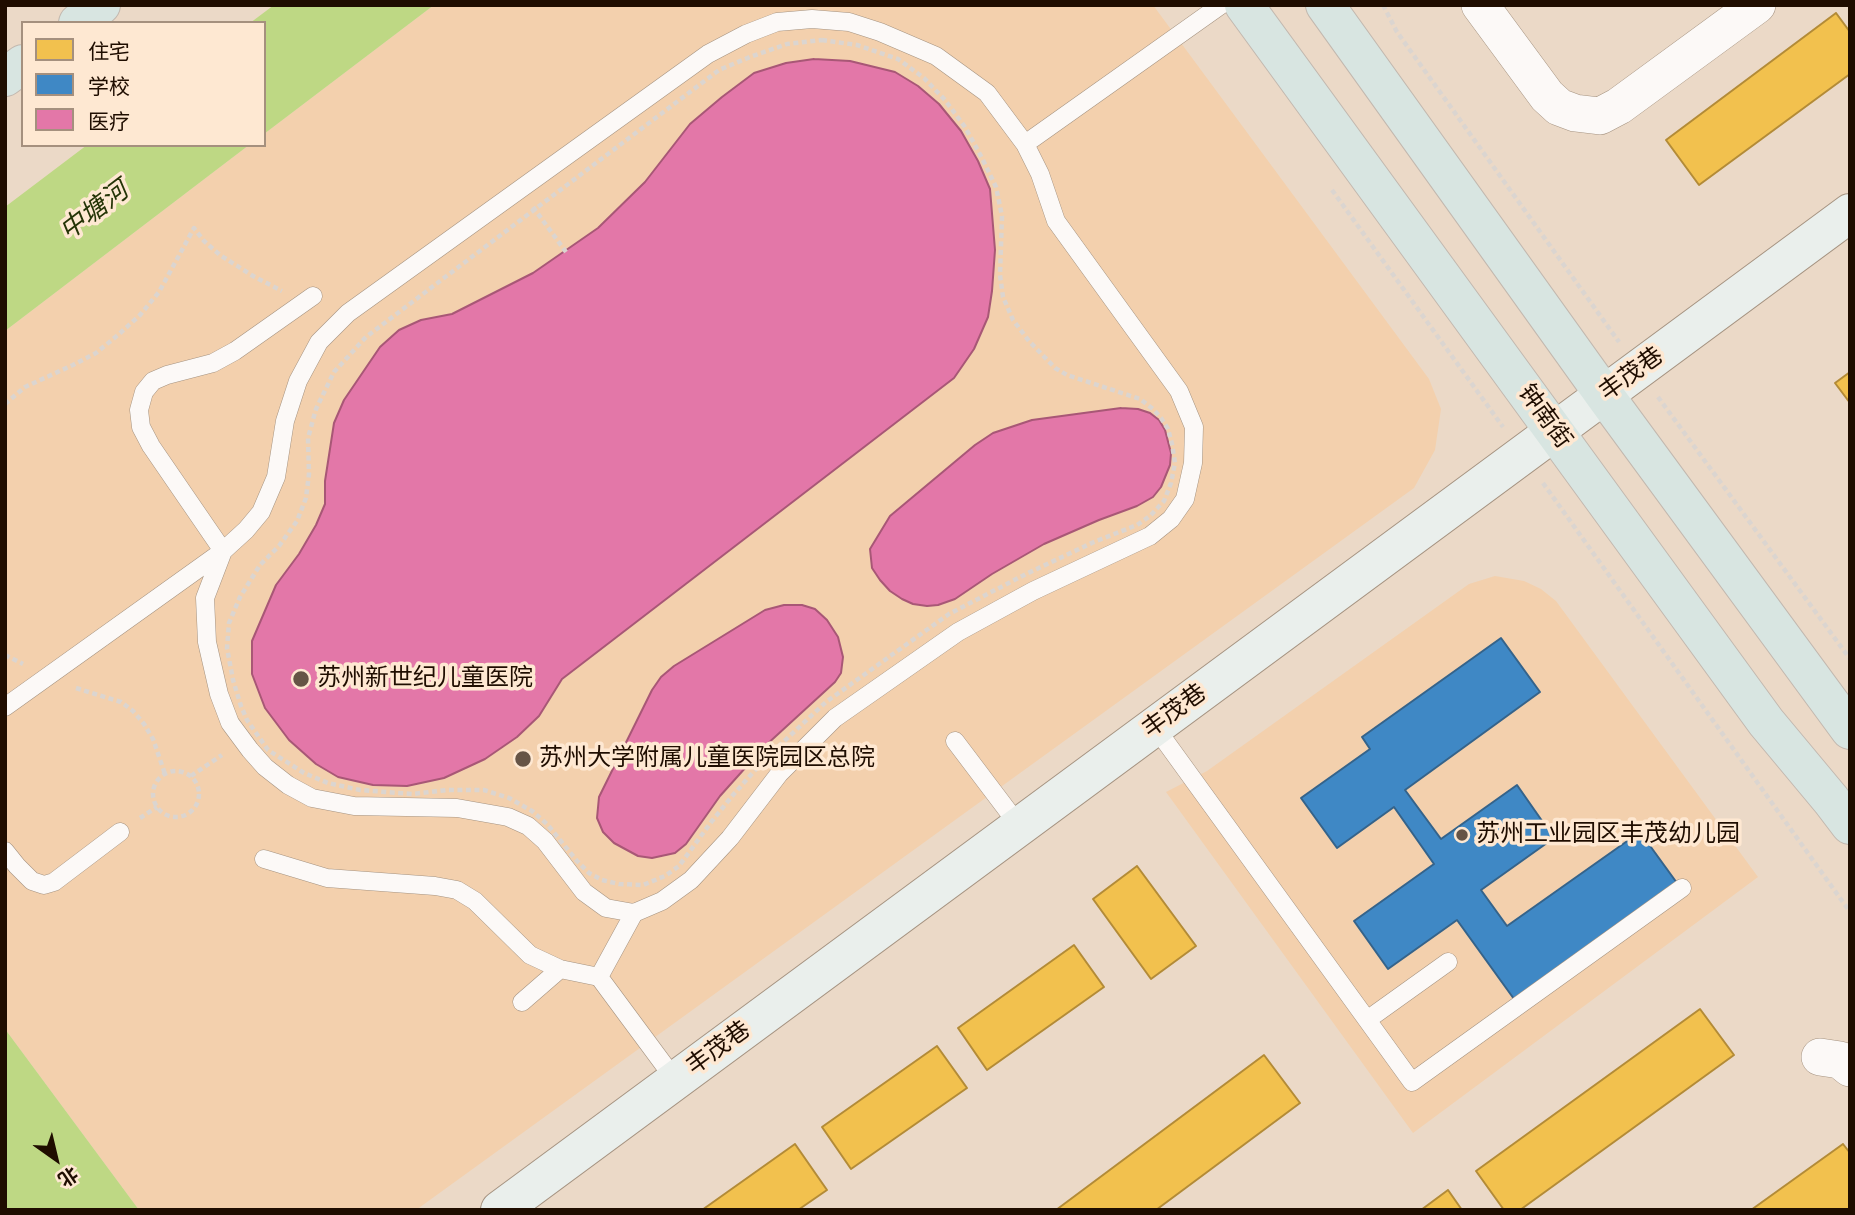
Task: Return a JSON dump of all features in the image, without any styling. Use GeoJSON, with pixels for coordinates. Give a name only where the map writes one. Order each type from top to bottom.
{"type":"FeatureCollection","features":[{"type":"Feature","properties":{"kind":"main road"},"geometry":{"type":"LineString","coordinates":[[81,21],[101,5]]}},
{"type":"Feature","properties":{"kind":"main road","name":"钟南街"},"geometry":{"type":"LineString","coordinates":[[1244,5],[1766,722],[1850,825]]}},
{"type":"Feature","properties":{"kind":"main road"},"geometry":{"type":"LineString","coordinates":[[1325,5],[1605,396],[1850,730]]}},
{"type":"Feature","properties":{"kind":"main road"},"geometry":{"type":"LineString","coordinates":[[5,77],[21,65]]}},
{"type":"Feature","properties":{"kind":"street"},"geometry":{"type":"LineString","coordinates":[[1480,5],[1547,96],[1559,107],[1576,113],[1600,116],[1619,106],[1757,5]]}},
{"type":"Feature","properties":{"kind":"street","name":"丰茂巷"},"geometry":{"type":"LineString","coordinates":[[500,1210],[1850,213]]}},
{"type":"Feature","properties":{"kind":"lane"},"geometry":{"type":"LineString","coordinates":[[1025,144],[1221,5]]}},
{"type":"Feature","properties":{"kind":"lane"},"geometry":{"type":"LineString","coordinates":[[5,707],[223,551],[246,530],[261,512],[276,477],[285,421],[298,381],[319,342],[348,313],[708,54],[746,34],[777,22],[813,19],[849,22],[880,32],[936,56],[988,93],[1025,144],[1040,174],[1056,221],[1179,391],[1194,427],[1193,463],[1185,499],[1171,519],[1150,536],[1034,591],[958,632],[835,718],[779,774],[730,838],[691,880],[662,901],[634,913],[606,908],[584,892],[545,841],[528,826],[508,817],[457,808],[354,806],[312,798],[288,785],[265,767],[230,723],[219,694],[207,642],[205,598],[223,551]]}},
{"type":"Feature","properties":{"kind":"lane"},"geometry":{"type":"LineString","coordinates":[[223,551],[151,446],[141,427],[139,410],[144,392],[153,381],[213,363],[235,351],[313,296]]}},
{"type":"Feature","properties":{"kind":"lane"},"geometry":{"type":"LineString","coordinates":[[1155,727],[1412,1082],[1682,888]]}},
{"type":"Feature","properties":{"kind":"lane"},"geometry":{"type":"LineString","coordinates":[[955,741],[1020,827]]}},
{"type":"Feature","properties":{"kind":"lane"},"geometry":{"type":"LineString","coordinates":[[5,851],[32,881],[44,885],[54,882],[120,832]]}},
{"type":"Feature","properties":{"kind":"lane"},"geometry":{"type":"LineString","coordinates":[[264,859],[327,878],[457,890],[475,901],[530,955],[560,969],[599,977],[676,1081]]}},
{"type":"Feature","properties":{"kind":"lane"},"geometry":{"type":"LineString","coordinates":[[599,977],[634,913]]}},
{"type":"Feature","properties":{"kind":"lane"},"geometry":{"type":"LineString","coordinates":[[1367,1020],[1448,962]]}},
{"type":"Feature","properties":{"kind":"lane"},"geometry":{"type":"LineString","coordinates":[[522,1002],[560,969]]}},
{"type":"Feature","properties":{"kind":"path"},"geometry":{"type":"LineString","coordinates":[[1384,5],[1397,32],[1850,659]]}},
{"type":"Feature","properties":{"kind":"path"},"geometry":{"type":"LineString","coordinates":[[822,40],[857,44],[898,60],[924,78],[945,100],[965,127],[996,187],[1002,216],[1000,275],[1003,297],[1013,320],[1055,368],[1067,376],[1140,399],[1161,418],[1170,436],[1175,463],[1164,501],[1138,525],[1026,574],[949,614],[827,702],[765,759],[712,821],[679,866],[665,876],[643,885],[610,882],[589,873],[547,824],[532,811],[509,798],[484,790],[412,794],[360,790],[328,783],[304,773],[268,750],[251,727],[233,680],[227,648],[229,623],[240,597],[260,565],[279,546],[297,521],[306,498],[309,474],[308,438],[316,409],[334,372],[366,337],[534,209],[719,70],[750,57],[787,44],[822,40]]}},
{"type":"Feature","properties":{"kind":"path"},"geometry":{"type":"LineString","coordinates":[[520,190],[566,252]]}},
{"type":"Feature","properties":{"kind":"path"},"geometry":{"type":"LineString","coordinates":[[6,405],[25,387],[96,353],[140,315],[159,292],[194,228],[220,255],[282,291]]}},
{"type":"Feature","properties":{"kind":"path"},"geometry":{"type":"LineString","coordinates":[[5,655],[47,677],[121,702],[144,723],[153,739],[165,774]]}},
{"type":"Feature","properties":{"kind":"path"},"geometry":{"type":"LineString","coordinates":[[181,771],[191,776],[198,785],[199,797],[195,807],[187,814],[170,816],[157,807],[153,797],[154,785],[160,776],[165,774],[181,771]]}},
{"type":"Feature","properties":{"kind":"shaded area","name":"苏州大学附属儿童医院园区总院"},"geometry":{"type":"Polygon","coordinates":[[[434,5],[1153,5],[1429,379],[1441,409],[1435,450],[1414,488],[416,1210],[139,1210],[5,1029],[5,331],[246,147],[266,147],[266,132],[434,5]]]}},
{"type":"Feature","properties":{"kind":"shaded area","name":"苏州工业园区丰茂幼儿园"},"geometry":{"type":"Polygon","coordinates":[[[1495,576],[1524,581],[1541,589],[1556,601],[1758,877],[1413,1133],[1166,792],[1207,771],[1469,584],[1495,576]]]}},
{"type":"Feature","properties":{"kind":"water"},"geometry":{"type":"Polygon","coordinates":[[[274,5],[434,5],[266,132],[266,21],[253,21],[274,5]]]}},
{"type":"Feature","properties":{"kind":"water","name":"中塘河"},"geometry":{"type":"Polygon","coordinates":[[[84,147],[246,147],[5,331],[5,207],[84,147]]]}},
{"type":"Feature","properties":{"kind":"water"},"geometry":{"type":"Polygon","coordinates":[[[5,1029],[139,1210],[5,1210],[5,1029]]]}},
{"type":"Feature","properties":{"kind":"building: 住宅"},"geometry":{"type":"Polygon","coordinates":[[[1836,13],[1850,32],[1850,74],[1699,185],[1666,140],[1836,13]]]}},
{"type":"Feature","properties":{"kind":"building: 住宅"},"geometry":{"type":"Polygon","coordinates":[[[1850,372],[1850,403],[1835,383],[1850,372]]]}},
{"type":"Feature","properties":{"kind":"building: 住宅"},"geometry":{"type":"Polygon","coordinates":[[[1137,866],[1196,946],[1151,979],[1093,899],[1137,866]]]}},
{"type":"Feature","properties":{"kind":"building: 住宅"},"geometry":{"type":"Polygon","coordinates":[[[1074,945],[1104,987],[987,1070],[958,1028],[1074,945]]]}},
{"type":"Feature","properties":{"kind":"building: 住宅"},"geometry":{"type":"Polygon","coordinates":[[[1700,1009],[1734,1055],[1520,1210],[1504,1210],[1476,1171],[1700,1009]]]}},
{"type":"Feature","properties":{"kind":"building: 住宅"},"geometry":{"type":"Polygon","coordinates":[[[937,1046],[967,1088],[851,1169],[822,1127],[937,1046]]]}},
{"type":"Feature","properties":{"kind":"building: 住宅"},"geometry":{"type":"Polygon","coordinates":[[[1264,1055],[1300,1103],[1156,1210],[1056,1210],[1264,1055]]]}},
{"type":"Feature","properties":{"kind":"building: 住宅"},"geometry":{"type":"Polygon","coordinates":[[[795,1144],[827,1190],[798,1210],[702,1210],[795,1144]]]}},
{"type":"Feature","properties":{"kind":"building: 住宅"},"geometry":{"type":"Polygon","coordinates":[[[1843,1144],[1850,1153],[1850,1210],[1751,1210],[1843,1144]]]}},
{"type":"Feature","properties":{"kind":"building: 住宅"},"geometry":{"type":"Polygon","coordinates":[[[1448,1190],[1462,1210],[1421,1210],[1448,1190]]]}},
{"type":"Feature","properties":{"kind":"building: 学校"},"geometry":{"type":"Polygon","coordinates":[[[1501,638],[1540,692],[1405,790],[1441,839],[1517,785],[1554,838],[1481,890],[1507,926],[1640,832],[1677,883],[1514,999],[1457,920],[1388,969],[1354,921],[1434,864],[1394,807],[1337,848],[1301,798],[1370,749],[1362,737],[1501,638]]]}},
{"type":"Feature","properties":{"kind":"building: 医疗"},"geometry":{"type":"Polygon","coordinates":[[[814,59],[850,61],[895,72],[918,86],[939,104],[961,131],[978,161],[990,189],[995,250],[992,291],[988,317],[974,349],[954,378],[562,679],[539,716],[517,737],[485,759],[444,778],[407,786],[373,785],[338,777],[316,764],[289,740],[265,708],[252,674],[252,641],[276,585],[316,525],[325,504],[325,481],[334,423],[344,400],[380,347],[399,330],[421,320],[452,314],[533,273],[598,228],[645,182],[690,124],[722,97],[754,73],[786,63],[814,59]]]}},
{"type":"Feature","properties":{"kind":"building: 医疗"},"geometry":{"type":"Polygon","coordinates":[[[1121,408],[1150,413],[1159,420],[1165,430],[1171,453],[1170,465],[1161,487],[1153,497],[1044,544],[955,599],[938,605],[913,604],[890,591],[880,580],[872,568],[870,549],[890,516],[975,445],[993,433],[1032,420],[1121,408]]]}},
{"type":"Feature","properties":{"kind":"building: 医疗"},"geometry":{"type":"Polygon","coordinates":[[[784,605],[802,605],[815,609],[827,620],[838,637],[843,657],[841,673],[835,682],[764,747],[720,796],[686,844],[675,853],[652,858],[638,856],[614,843],[603,832],[597,818],[599,797],[661,677],[674,666],[765,610],[784,605]]]}},
{"type":"Feature","properties":{"kind":"place","name":"苏州新世纪儿童医院"},"geometry":{"type":"Point","coordinates":[301,679]}},
{"type":"Feature","properties":{"kind":"place","name":"苏州大学附属儿童医院园区总院"},"geometry":{"type":"Point","coordinates":[523,759]}},
{"type":"Feature","properties":{"kind":"place","name":"苏州工业园区丰茂幼儿园"},"geometry":{"type":"Point","coordinates":[1462,835]}}]}
